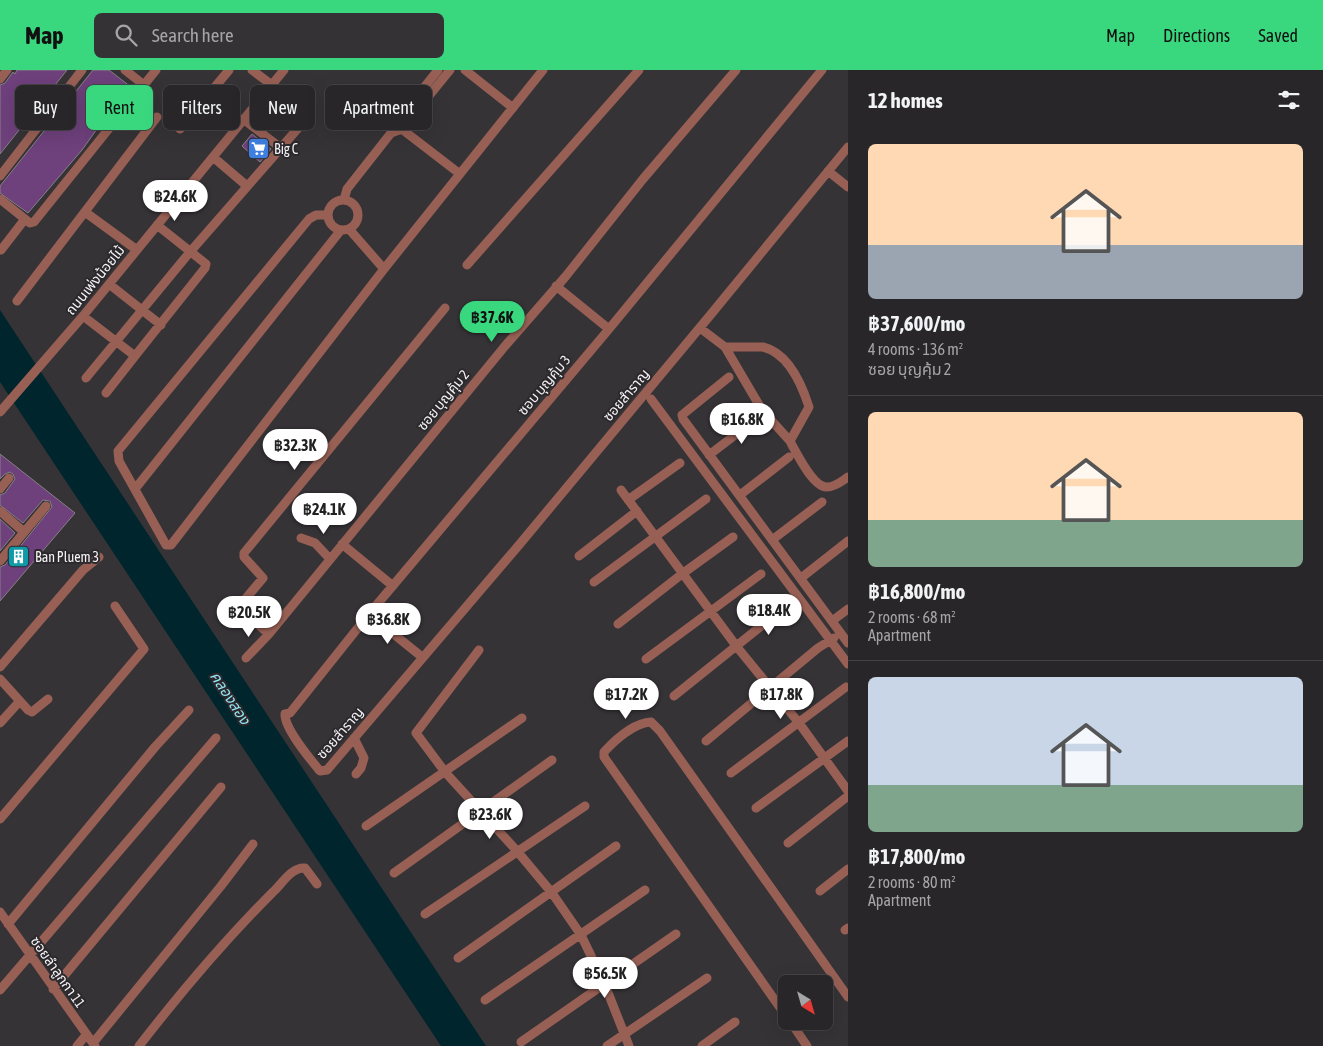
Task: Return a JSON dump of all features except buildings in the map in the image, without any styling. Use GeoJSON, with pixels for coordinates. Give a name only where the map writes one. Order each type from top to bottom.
{"type":"FeatureCollection","features":[{"type":"Feature","properties":{"kind":"street"},"geometry":{"type":"LineString","coordinates":[[0,79],[7,70]]}},
{"type":"Feature","properties":{"kind":"street"},"geometry":{"type":"LineString","coordinates":[[0,176],[82,70]]}},
{"type":"Feature","properties":{"kind":"street"},"geometry":{"type":"LineString","coordinates":[[125,70],[144,84]]}},
{"type":"Feature","properties":{"kind":"street"},"geometry":{"type":"LineString","coordinates":[[0,199],[32,224],[156,70]]}},
{"type":"Feature","properties":{"kind":"street"},"geometry":{"type":"LineString","coordinates":[[217,85],[229,70]]}},
{"type":"Feature","properties":{"kind":"street"},"geometry":{"type":"LineString","coordinates":[[252,70],[269,85]]}},
{"type":"Feature","properties":{"kind":"street","name":"ถนนเพ่งน้อยไม้"},"geometry":{"type":"LineString","coordinates":[[271,85],[284,70]]}},
{"type":"Feature","properties":{"kind":"street"},"geometry":{"type":"LineString","coordinates":[[427,85],[438,70]]}},
{"type":"Feature","properties":{"kind":"street"},"geometry":{"type":"LineString","coordinates":[[432,89],[450,70]]}},
{"type":"Feature","properties":{"kind":"street"},"geometry":{"type":"LineString","coordinates":[[465,70],[513,108]]}},
{"type":"Feature","properties":{"kind":"street"},"geometry":{"type":"LineString","coordinates":[[328,215],[316,215],[309,219],[118,451],[119,461],[166,545],[171,544],[384,269],[543,70]]}},
{"type":"Feature","properties":{"kind":"street"},"geometry":{"type":"LineString","coordinates":[[467,265],[639,70]]}},
{"type":"Feature","properties":{"kind":"street","name":"ซอย บุญคุ้ม 2"},"geometry":{"type":"LineString","coordinates":[[246,658],[269,634],[504,346],[736,70]]}},
{"type":"Feature","properties":{"kind":"street","name":"ซอบ บุญคุ้ม 3"},"geometry":{"type":"LineString","coordinates":[[285,714],[290,712],[369,614],[609,329],[822,70]]}},
{"type":"Feature","properties":{"kind":"street","name":"ถนนเพ่งน้อยไม้"},"geometry":{"type":"LineString","coordinates":[[2,410],[48,359],[250,111]]}},
{"type":"Feature","properties":{"kind":"street"},"geometry":{"type":"LineString","coordinates":[[17,301],[157,118]]}},
{"type":"Feature","properties":{"kind":"street"},"geometry":{"type":"LineString","coordinates":[[244,119],[250,124]]}},
{"type":"Feature","properties":{"kind":"street"},"geometry":{"type":"LineString","coordinates":[[257,130],[281,148]]}},
{"type":"Feature","properties":{"kind":"street"},"geometry":{"type":"LineString","coordinates":[[86,378],[190,252],[297,130]]}},
{"type":"Feature","properties":{"kind":"street"},"geometry":{"type":"LineString","coordinates":[[344,200],[347,189],[394,130]]}},
{"type":"Feature","properties":{"kind":"street"},"geometry":{"type":"LineString","coordinates":[[403,130],[460,174]]}},
{"type":"Feature","properties":{"kind":"street","name":"ซอยสำราญ"},"geometry":{"type":"LineString","coordinates":[[285,714],[285,719],[300,744],[320,771],[327,770],[519,545],[848,147]]}},
{"type":"Feature","properties":{"kind":"street"},"geometry":{"type":"LineString","coordinates":[[213,157],[247,186]]}},
{"type":"Feature","properties":{"kind":"street"},"geometry":{"type":"LineString","coordinates":[[828,171],[848,187]]}},
{"type":"Feature","properties":{"kind":"street"},"geometry":{"type":"LineString","coordinates":[[135,489],[345,229],[356,222],[358,211],[352,202],[344,200],[334,203],[328,215]]}},
{"type":"Feature","properties":{"kind":"street"},"geometry":{"type":"LineString","coordinates":[[85,212],[137,250]]}},
{"type":"Feature","properties":{"kind":"street"},"geometry":{"type":"LineString","coordinates":[[328,215],[333,226],[345,229],[384,269]]}},
{"type":"Feature","properties":{"kind":"street"},"geometry":{"type":"LineString","coordinates":[[1,250],[25,219]]}},
{"type":"Feature","properties":{"kind":"street"},"geometry":{"type":"LineString","coordinates":[[106,393],[206,266],[206,264],[157,225]]}},
{"type":"Feature","properties":{"kind":"street"},"geometry":{"type":"LineString","coordinates":[[108,284],[161,325]]}},
{"type":"Feature","properties":{"kind":"street"},"geometry":{"type":"LineString","coordinates":[[556,286],[609,329]]}},
{"type":"Feature","properties":{"kind":"street"},"geometry":{"type":"LineString","coordinates":[[269,634],[240,609],[242,603],[263,578],[244,557],[244,553],[445,308]]}},
{"type":"Feature","properties":{"kind":"street"},"geometry":{"type":"LineString","coordinates":[[83,316],[135,356]]}},
{"type":"Feature","properties":{"kind":"street"},"geometry":{"type":"LineString","coordinates":[[700,328],[726,347],[757,402],[790,441],[816,482],[822,487],[833,487],[848,477]]}},
{"type":"Feature","properties":{"kind":"street"},"geometry":{"type":"LineString","coordinates":[[726,347],[769,349],[784,360],[792,370],[808,407],[790,441]]}},
{"type":"Feature","properties":{"kind":"street"},"geometry":{"type":"LineString","coordinates":[[729,377],[682,417],[848,643]]}},
{"type":"Feature","properties":{"kind":"street"},"geometry":{"type":"LineString","coordinates":[[651,399],[848,664]]}},
{"type":"Feature","properties":{"kind":"street"},"geometry":{"type":"LineString","coordinates":[[709,455],[760,416]]}},
{"type":"Feature","properties":{"kind":"street"},"geometry":{"type":"LineString","coordinates":[[740,495],[789,457]]}},
{"type":"Feature","properties":{"kind":"street"},"geometry":{"type":"LineString","coordinates":[[628,500],[680,463]]}},
{"type":"Feature","properties":{"kind":"street"},"geometry":{"type":"LineString","coordinates":[[0,489],[9,478]]}},
{"type":"Feature","properties":{"kind":"street"},"geometry":{"type":"LineString","coordinates":[[622,490],[682,574],[798,723],[848,791]]}},
{"type":"Feature","properties":{"kind":"street"},"geometry":{"type":"LineString","coordinates":[[594,582],[706,498]]}},
{"type":"Feature","properties":{"kind":"street"},"geometry":{"type":"LineString","coordinates":[[772,540],[822,502]]}},
{"type":"Feature","properties":{"kind":"street"},"geometry":{"type":"LineString","coordinates":[[0,561],[46,506]]}},
{"type":"Feature","properties":{"kind":"street"},"geometry":{"type":"LineString","coordinates":[[0,511],[24,532]]}},
{"type":"Feature","properties":{"kind":"street"},"geometry":{"type":"LineString","coordinates":[[579,556],[637,512]]}},
{"type":"Feature","properties":{"kind":"street"},"geometry":{"type":"LineString","coordinates":[[618,624],[733,537]]}},
{"type":"Feature","properties":{"kind":"street"},"geometry":{"type":"LineString","coordinates":[[301,538],[315,543],[330,559]]}},
{"type":"Feature","properties":{"kind":"street"},"geometry":{"type":"LineString","coordinates":[[801,578],[848,542]]}},
{"type":"Feature","properties":{"kind":"street"},"geometry":{"type":"LineString","coordinates":[[342,544],[393,586]]}},
{"type":"Feature","properties":{"kind":"street"},"geometry":{"type":"LineString","coordinates":[[0,667],[84,570],[99,557]]}},
{"type":"Feature","properties":{"kind":"street"},"geometry":{"type":"LineString","coordinates":[[646,659],[761,574]]}},
{"type":"Feature","properties":{"kind":"street"},"geometry":{"type":"LineString","coordinates":[[0,819],[144,649],[115,606]]}},
{"type":"Feature","properties":{"kind":"street"},"geometry":{"type":"LineString","coordinates":[[674,696],[786,606]]}},
{"type":"Feature","properties":{"kind":"street"},"geometry":{"type":"LineString","coordinates":[[832,621],[848,609]]}},
{"type":"Feature","properties":{"kind":"street"},"geometry":{"type":"LineString","coordinates":[[369,614],[422,657]]}},
{"type":"Feature","properties":{"kind":"street"},"geometry":{"type":"LineString","coordinates":[[706,741],[818,648],[840,633]]}},
{"type":"Feature","properties":{"kind":"street"},"geometry":{"type":"LineString","coordinates":[[479,650],[417,730],[417,736],[445,772],[517,851],[552,893],[581,935],[605,985],[628,1046]]}},
{"type":"Feature","properties":{"kind":"street"},"geometry":{"type":"LineString","coordinates":[[0,679],[19,702],[32,712],[48,700]]}},
{"type":"Feature","properties":{"kind":"street"},"geometry":{"type":"LineString","coordinates":[[731,773],[846,687]]}},
{"type":"Feature","properties":{"kind":"street"},"geometry":{"type":"LineString","coordinates":[[0,722],[19,702]]}},
{"type":"Feature","properties":{"kind":"street"},"geometry":{"type":"LineString","coordinates":[[8,924],[155,747],[189,710]]}},
{"type":"Feature","properties":{"kind":"street"},"geometry":{"type":"LineString","coordinates":[[366,826],[522,718]]}},
{"type":"Feature","properties":{"kind":"street"},"geometry":{"type":"LineString","coordinates":[[778,1005],[604,757],[604,752],[610,745],[641,725],[651,722],[660,730],[833,975]]}},
{"type":"Feature","properties":{"kind":"street"},"geometry":{"type":"LineString","coordinates":[[0,990],[216,738]]}},
{"type":"Feature","properties":{"kind":"street"},"geometry":{"type":"LineString","coordinates":[[354,738],[364,758],[361,768],[356,774]]}},
{"type":"Feature","properties":{"kind":"street"},"geometry":{"type":"LineString","coordinates":[[756,808],[848,740]]}},
{"type":"Feature","properties":{"kind":"street"},"geometry":{"type":"LineString","coordinates":[[394,873],[552,760]]}},
{"type":"Feature","properties":{"kind":"street"},"geometry":{"type":"LineString","coordinates":[[53,989],[221,787]]}},
{"type":"Feature","properties":{"kind":"street"},"geometry":{"type":"LineString","coordinates":[[788,843],[848,796]]}},
{"type":"Feature","properties":{"kind":"street"},"geometry":{"type":"LineString","coordinates":[[425,914],[585,806]]}},
{"type":"Feature","properties":{"kind":"street"},"geometry":{"type":"LineString","coordinates":[[94,1044],[209,902],[253,844]]}},
{"type":"Feature","properties":{"kind":"street"},"geometry":{"type":"LineString","coordinates":[[458,958],[616,846]]}},
{"type":"Feature","properties":{"kind":"street"},"geometry":{"type":"LineString","coordinates":[[139,1046],[213,954],[286,877],[302,868],[306,868],[317,884]]}},
{"type":"Feature","properties":{"kind":"street"},"geometry":{"type":"LineString","coordinates":[[820,890],[848,869]]}},
{"type":"Feature","properties":{"kind":"street"},"geometry":{"type":"LineString","coordinates":[[485,1000],[646,890]]}},
{"type":"Feature","properties":{"kind":"street","name":"ซอยลำลูกกา 11"},"geometry":{"type":"LineString","coordinates":[[0,912],[94,1044]]}},
{"type":"Feature","properties":{"kind":"street"},"geometry":{"type":"LineString","coordinates":[[521,1042],[676,934]]}},
{"type":"Feature","properties":{"kind":"street"},"geometry":{"type":"LineString","coordinates":[[833,976],[848,997]]}},
{"type":"Feature","properties":{"kind":"street"},"geometry":{"type":"LineString","coordinates":[[607,1046],[707,978]]}},
{"type":"Feature","properties":{"kind":"street"},"geometry":{"type":"LineString","coordinates":[[702,1046],[735,1022]]}},
{"type":"Feature","properties":{"kind":"street"},"geometry":{"type":"LineString","coordinates":[[796,1030],[807,1046]]}},
{"type":"Feature","properties":{"kind":"street"},"geometry":{"type":"LineString","coordinates":[[77,1046],[86,1035]]}},
{"type":"Feature","properties":{"kind":"water","name":"คลองสอง"},"geometry":{"type":"Polygon","coordinates":[[[0,310],[486,1046],[441,1046],[0,382],[0,310]]]}},
{"type":"Feature","properties":{"kind":"place","name":"Big C"},"geometry":{"type":"Point","coordinates":[258,149]}},
{"type":"Feature","properties":{"kind":"place","name":"Ban Pluem 3"},"geometry":{"type":"Point","coordinates":[19,557]}}]}
